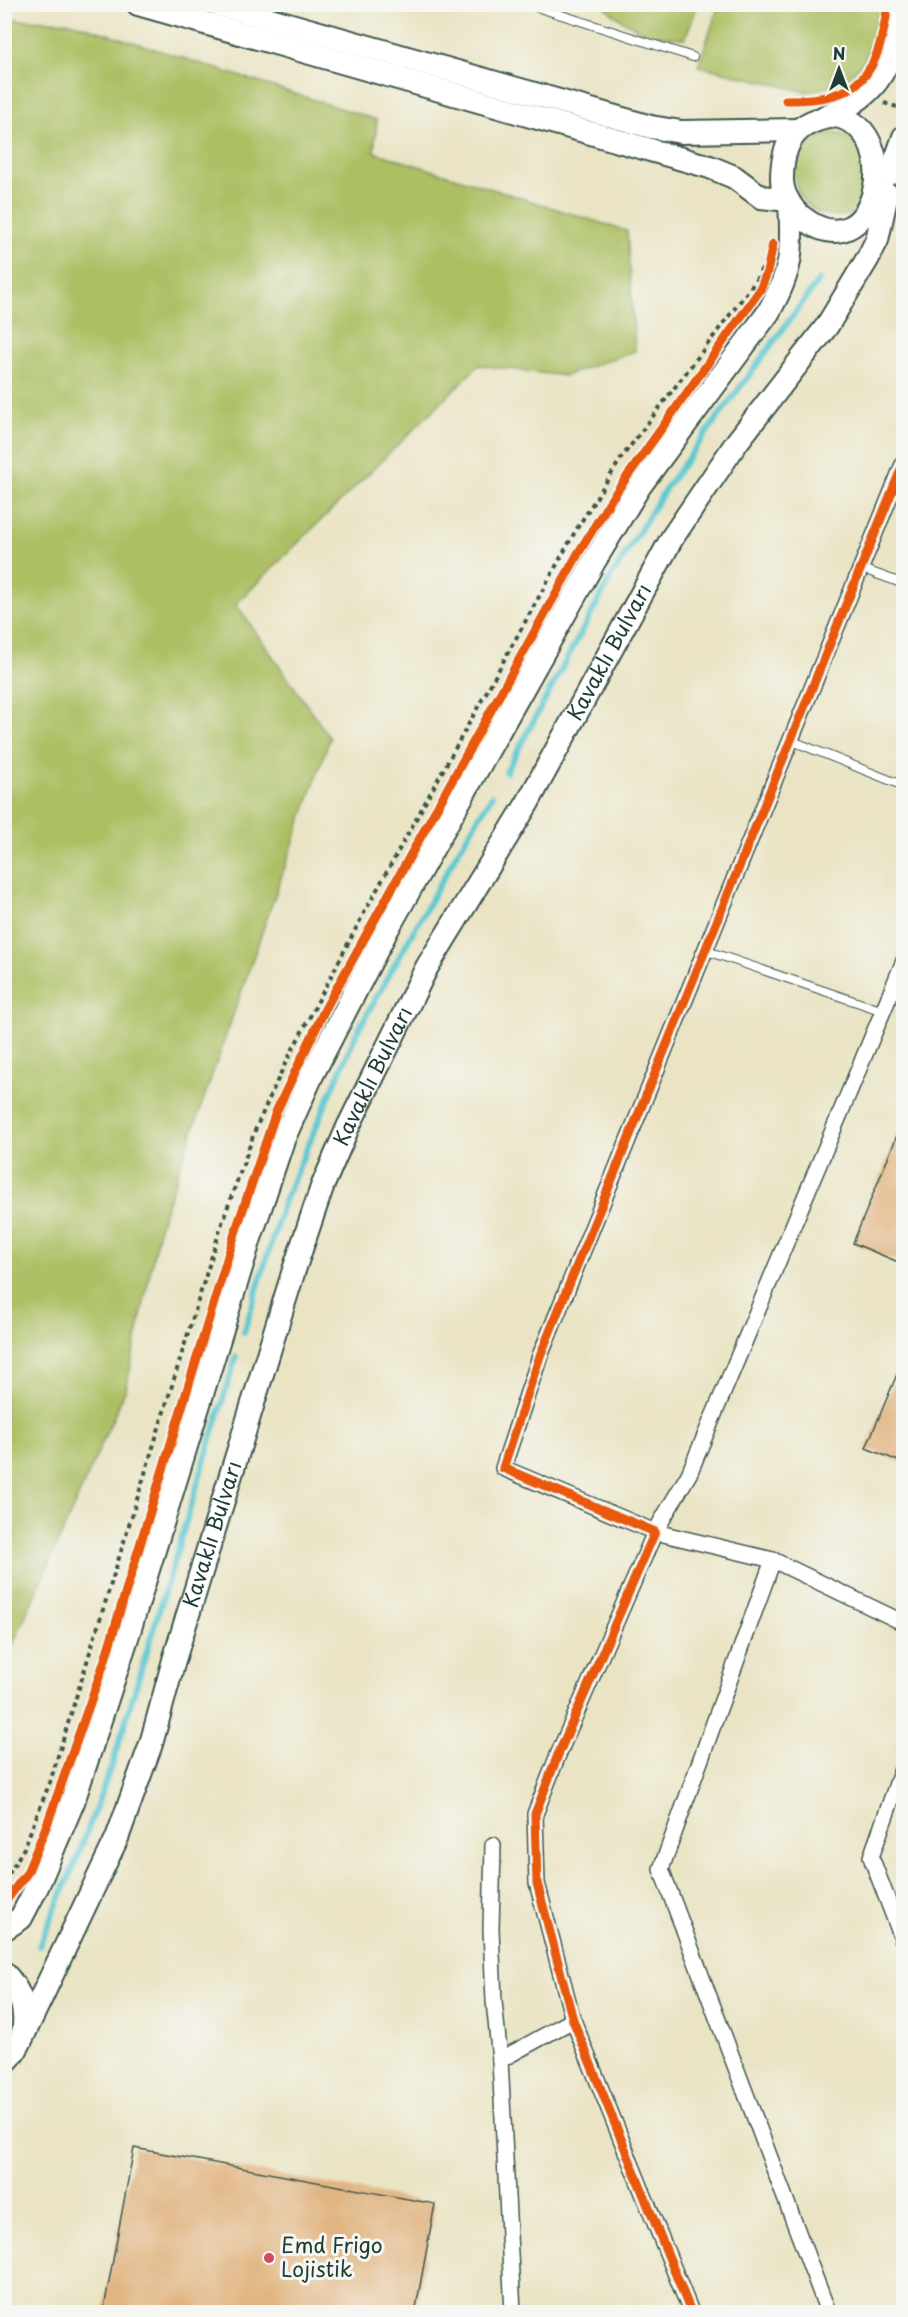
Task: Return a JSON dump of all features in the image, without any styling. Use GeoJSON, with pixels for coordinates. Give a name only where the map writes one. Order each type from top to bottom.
{"type":"FeatureCollection","features":[{"type":"Feature","properties":{"kind":"main road"},"geometry":{"type":"LineString","coordinates":[[138,4],[710,167],[734,177],[761,197],[789,202]]}},
{"type":"Feature","properties":{"kind":"main road"},"geometry":{"type":"LineString","coordinates":[[217,4],[651,127],[681,132],[797,130],[844,110],[869,93],[885,71],[893,51],[902,4]]}},
{"type":"Feature","properties":{"kind":"main road"},"geometry":{"type":"LineString","coordinates":[[823,118],[854,119],[870,127],[881,139],[888,155],[889,183]]}},
{"type":"Feature","properties":{"kind":"main road"},"geometry":{"type":"LineString","coordinates":[[797,130],[788,144],[783,164],[782,182],[789,202],[796,213],[811,224],[829,230],[847,230],[864,223],[889,183],[903,137]]}},
{"type":"Feature","properties":{"kind":"main road","name":"Kavaklı Bulvarı"},"geometry":{"type":"LineString","coordinates":[[10,2057],[117,1838],[151,1744],[174,1660],[294,1270],[322,1187],[348,1127],[427,967],[527,804],[672,538],[737,442],[827,326],[868,258],[877,240],[889,183]]}},
{"type":"Feature","properties":{"kind":"main road"},"geometry":{"type":"LineString","coordinates":[[4,1929],[21,1918],[73,1802],[130,1630],[250,1235],[283,1140],[312,1075],[394,918],[606,542],[639,487],[768,313],[785,284],[792,246],[789,202]]}},
{"type":"Feature","properties":{"kind":"main road","name":"Kavaklı Bulvarı"},"geometry":{"type":"LineString","coordinates":[[4,1973],[15,1984],[23,2002],[25,2021],[10,2057]]}},
{"type":"Feature","properties":{"kind":"street"},"geometry":{"type":"LineString","coordinates":[[903,462],[540,1356],[503,1468],[655,1532],[773,1560],[903,1623]]}},
{"type":"Feature","properties":{"kind":"street"},"geometry":{"type":"LineString","coordinates":[[691,2313],[573,2020],[537,1883],[535,1814],[558,1755],[655,1532],[689,1474],[903,961]]}},
{"type":"Feature","properties":{"kind":"street"},"geometry":{"type":"LineString","coordinates":[[773,1560],[660,1869],[828,2313]]}},
{"type":"Feature","properties":{"kind":"street"},"geometry":{"type":"LineString","coordinates":[[903,1764],[871,1857],[903,1943]]}},
{"type":"Feature","properties":{"kind":"street"},"geometry":{"type":"LineString","coordinates":[[493,1845],[491,1929],[494,2001],[500,2060],[513,2313]]}},
{"type":"Feature","properties":{"kind":"street"},"geometry":{"type":"LineString","coordinates":[[500,2060],[573,2020]]}},
{"type":"Feature","properties":{"kind":"lane"},"geometry":{"type":"LineString","coordinates":[[527,4],[693,57]]}},
{"type":"Feature","properties":{"kind":"lane"},"geometry":{"type":"LineString","coordinates":[[860,567],[903,584]]}},
{"type":"Feature","properties":{"kind":"lane"},"geometry":{"type":"LineString","coordinates":[[790,740],[903,786]]}},
{"type":"Feature","properties":{"kind":"lane"},"geometry":{"type":"LineString","coordinates":[[705,950],[883,1011]]}},
{"type":"Feature","properties":{"kind":"path"},"geometry":{"type":"LineString","coordinates":[[878,101],[897,107]]}},
{"type":"Feature","properties":{"kind":"path"},"geometry":{"type":"LineString","coordinates":[[735,326],[760,290],[773,249]]}},
{"type":"Feature","properties":{"kind":"path"},"geometry":{"type":"LineString","coordinates":[[310,1040],[347,970]]}},
{"type":"Feature","properties":{"kind":"green space"},"geometry":{"type":"Polygon","coordinates":[[[603,5],[698,5],[685,38],[662,36],[640,30],[611,13],[603,5]]]}},
{"type":"Feature","properties":{"kind":"green space"},"geometry":{"type":"Polygon","coordinates":[[[719,5],[876,5],[880,7],[875,35],[865,59],[850,76],[828,87],[807,92],[698,66],[719,5]]]}},
{"type":"Feature","properties":{"kind":"green space"},"geometry":{"type":"Polygon","coordinates":[[[5,19],[70,22],[377,120],[374,152],[627,231],[635,351],[564,376],[479,365],[236,604],[330,738],[160,1224],[126,1389],[5,1662],[5,19]]]}},
{"type":"Feature","properties":{"kind":"green space"},"geometry":{"type":"Polygon","coordinates":[[[829,133],[843,134],[854,139],[874,155],[857,212],[836,216],[818,212],[805,203],[797,189],[795,174],[799,158],[810,144],[829,133]]]}},
{"type":"Feature","properties":{"kind":"building"},"geometry":{"type":"Polygon","coordinates":[[[903,1121],[903,1264],[853,1243],[903,1121]]]}},
{"type":"Feature","properties":{"kind":"building"},"geometry":{"type":"Polygon","coordinates":[[[903,1360],[903,1463],[866,1448],[903,1360]]]}},
{"type":"Feature","properties":{"kind":"building","name":"Emd Frigo Lojistik"},"geometry":{"type":"Polygon","coordinates":[[[134,2148],[435,2204],[415,2313],[103,2313],[134,2148]]]}},
{"type":"Feature","properties":{"kind":"waterway"},"geometry":{"type":"LineString","coordinates":[[506,772],[611,577],[666,488],[819,280]]}},
{"type":"Feature","properties":{"kind":"waterway"},"geometry":{"type":"LineString","coordinates":[[244,1332],[284,1201],[357,1032],[460,848],[492,796]]}},
{"type":"Feature","properties":{"kind":"waterway"},"geometry":{"type":"LineString","coordinates":[[39,1946],[78,1856],[114,1759],[236,1357]]}},
{"type":"Feature","properties":{"kind":"cycle path"},"geometry":{"type":"LineString","coordinates":[[786,100],[833,95],[849,89],[862,79],[879,49],[888,4]]}},
{"type":"Feature","properties":{"kind":"cycle path"},"geometry":{"type":"LineString","coordinates":[[4,1903],[27,1873],[48,1822],[104,1663],[235,1233],[276,1112],[325,1009],[579,552],[612,498],[760,290],[767,272],[773,244]]}},
{"type":"Feature","properties":{"kind":"cycle path"},"geometry":{"type":"LineString","coordinates":[[691,2312],[573,2020],[537,1883],[535,1814],[558,1755],[655,1532],[503,1468],[540,1356],[904,462]]}},
{"type":"Feature","properties":{"kind":"place","name":"Emd Frigo Lojistik"},"geometry":{"type":"Point","coordinates":[269,2258]}}]}
